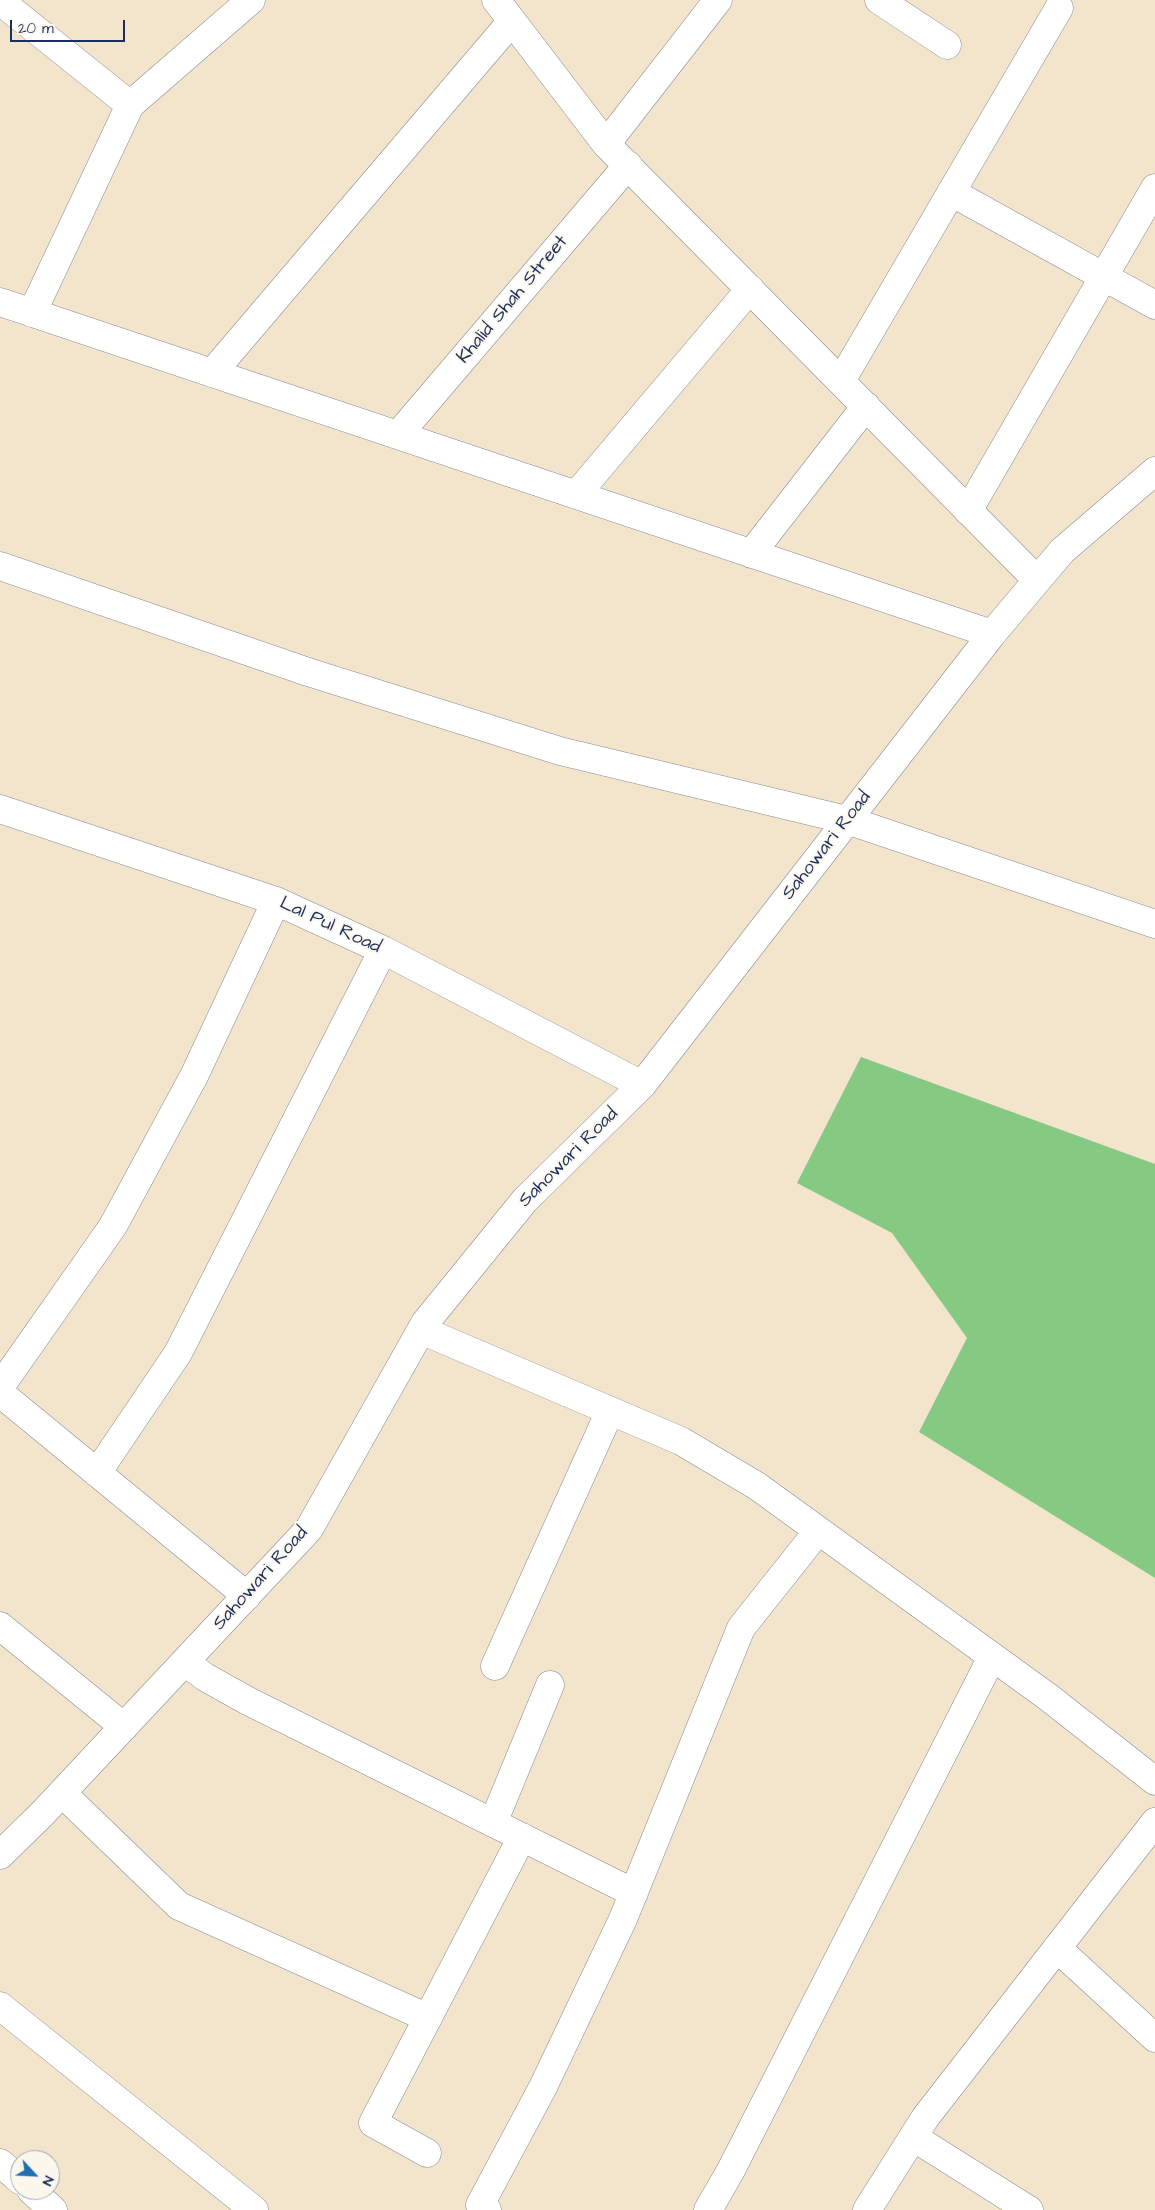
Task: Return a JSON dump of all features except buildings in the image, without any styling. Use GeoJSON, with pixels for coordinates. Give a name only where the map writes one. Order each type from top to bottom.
{"type":"FeatureCollection","features":[{"type":"Feature","properties":{"kind":"street"},"geometry":{"type":"LineString","coordinates":[[32,312],[130,105],[251,0]]}},
{"type":"Feature","properties":{"kind":"street"},"geometry":{"type":"LineString","coordinates":[[496,0],[606,144],[1037,580]]}},
{"type":"Feature","properties":{"kind":"street"},"geometry":{"type":"LineString","coordinates":[[606,144],[718,0]]}},
{"type":"Feature","properties":{"kind":"street"},"geometry":{"type":"LineString","coordinates":[[879,0],[947,45]]}},
{"type":"Feature","properties":{"kind":"street"},"geometry":{"type":"LineString","coordinates":[[0,1],[130,105]]}},
{"type":"Feature","properties":{"kind":"street"},"geometry":{"type":"LineString","coordinates":[[841,381],[1059,8]]}},
{"type":"Feature","properties":{"kind":"street"},"geometry":{"type":"LineString","coordinates":[[212,373],[512,21]]}},
{"type":"Feature","properties":{"kind":"street","name":"Khalid Shah Street"},"geometry":{"type":"LineString","coordinates":[[398,435],[628,165]]}},
{"type":"Feature","properties":{"kind":"street"},"geometry":{"type":"LineString","coordinates":[[968,511],[1155,188]]}},
{"type":"Feature","properties":{"kind":"street"},"geometry":{"type":"LineString","coordinates":[[951,192],[1155,305]]}},
{"type":"Feature","properties":{"kind":"street"},"geometry":{"type":"LineString","coordinates":[[576,495],[750,289]]}},
{"type":"Feature","properties":{"kind":"street"},"geometry":{"type":"LineString","coordinates":[[0,302],[992,634]]}},
{"type":"Feature","properties":{"kind":"street"},"geometry":{"type":"LineString","coordinates":[[751,554],[866,406]]}},
{"type":"Feature","properties":{"kind":"street","name":"Sahowari Road"},"geometry":{"type":"LineString","coordinates":[[0,1855],[62,1793],[309,1529],[421,1330],[525,1200],[642,1085],[992,634],[1037,580],[1062,551],[1155,471]]}},
{"type":"Feature","properties":{"kind":"street"},"geometry":{"type":"LineString","coordinates":[[0,566],[308,672],[560,751],[847,820],[1155,924]]}},
{"type":"Feature","properties":{"kind":"street","name":"Lal Pul Road"},"geometry":{"type":"LineString","coordinates":[[0,809],[276,901],[383,950],[642,1085]]}},
{"type":"Feature","properties":{"kind":"street"},"geometry":{"type":"LineString","coordinates":[[0,1387],[114,1226],[194,1076],[276,901]]}},
{"type":"Feature","properties":{"kind":"street"},"geometry":{"type":"LineString","coordinates":[[97,1473],[178,1353],[383,950]]}},
{"type":"Feature","properties":{"kind":"street"},"geometry":{"type":"LineString","coordinates":[[421,1330],[681,1441],[757,1486],[992,1657],[1155,1781]]}},
{"type":"Feature","properties":{"kind":"street"},"geometry":{"type":"LineString","coordinates":[[0,1393],[247,1596]]}},
{"type":"Feature","properties":{"kind":"street"},"geometry":{"type":"LineString","coordinates":[[495,1666],[610,1411]]}},
{"type":"Feature","properties":{"kind":"street"},"geometry":{"type":"LineString","coordinates":[[487,2210],[480,2205],[543,2087],[634,1892],[741,1628],[818,1531]]}},
{"type":"Feature","properties":{"kind":"street"},"geometry":{"type":"LineString","coordinates":[[0,1626],[124,1727]]}},
{"type":"Feature","properties":{"kind":"street"},"geometry":{"type":"LineString","coordinates":[[708,2210],[731,2170],[992,1657]]}},
{"type":"Feature","properties":{"kind":"street"},"geometry":{"type":"LineString","coordinates":[[185,1662],[205,1677],[248,1701],[634,1892]]}},
{"type":"Feature","properties":{"kind":"street"},"geometry":{"type":"LineString","coordinates":[[493,1823],[550,1685]]}},
{"type":"Feature","properties":{"kind":"street"},"geometry":{"type":"LineString","coordinates":[[62,1793],[179,1906],[428,2018]]}},
{"type":"Feature","properties":{"kind":"street"},"geometry":{"type":"LineString","coordinates":[[868,2210],[913,2137],[1155,1822]]}},
{"type":"Feature","properties":{"kind":"street"},"geometry":{"type":"LineString","coordinates":[[427,2153],[374,2123],[522,1837]]}},
{"type":"Feature","properties":{"kind":"street"},"geometry":{"type":"LineString","coordinates":[[1057,1948],[1155,2038]]}},
{"type":"Feature","properties":{"kind":"street"},"geometry":{"type":"LineString","coordinates":[[0,2006],[254,2210]]}},
{"type":"Feature","properties":{"kind":"street"},"geometry":{"type":"LineString","coordinates":[[913,2137],[1029,2210]]}},
{"type":"Feature","properties":{"kind":"street"},"geometry":{"type":"LineString","coordinates":[[0,2162],[10,2171]]}},
{"type":"Feature","properties":{"kind":"street"},"geometry":{"type":"LineString","coordinates":[[42,2200],[53,2210]]}},
{"type":"Feature","properties":{"kind":"green space"},"geometry":{"type":"Polygon","coordinates":[[[861,1057],[1155,1164],[1155,1578],[919,1432],[967,1338],[892,1233],[797,1183],[861,1057]]]}}]}
